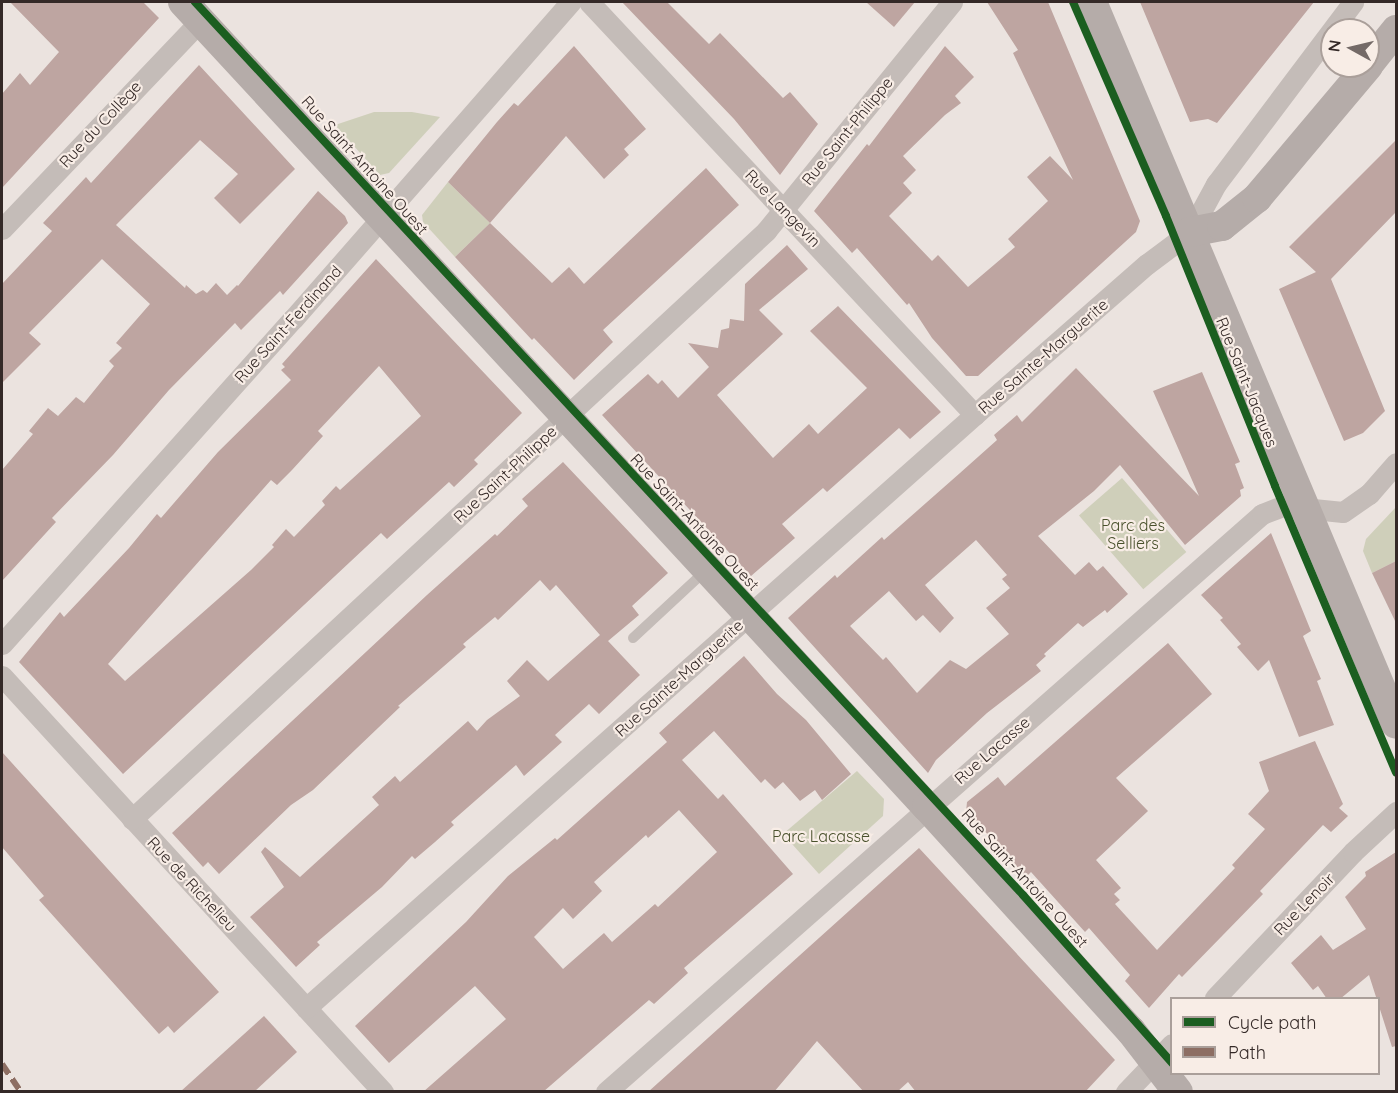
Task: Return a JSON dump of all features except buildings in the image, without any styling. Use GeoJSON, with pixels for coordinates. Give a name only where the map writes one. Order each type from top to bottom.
{"type":"FeatureCollection","features":[{"type":"Feature","properties":{"kind":"main road","name":"Rue Saint-Jacques"},"geometry":{"type":"LineString","coordinates":[[1092,2],[1396,724]]}},
{"type":"Feature","properties":{"kind":"main road","name":"Rue Saint-Antoine Ouest"},"geometry":{"type":"LineString","coordinates":[[192,11],[927,807],[1163,1052],[1170,1071]]}},
{"type":"Feature","properties":{"kind":"main road","name":"Rue Sainte-Marguerite"},"geometry":{"type":"LineString","coordinates":[[1380,51],[1396,30]]}},
{"type":"Feature","properties":{"kind":"main road","name":"Rue Sainte-Marguerite"},"geometry":{"type":"LineString","coordinates":[[1190,232],[1222,226],[1257,198],[1358,78]]}},
{"type":"Feature","properties":{"kind":"main road","name":"Rue Saint-Antoine Ouest"},"geometry":{"type":"LineString","coordinates":[[1172,1075],[1178,1092]]}},
{"type":"Feature","properties":{"kind":"street","name":"Rue Saint-Ferdinand"},"geometry":{"type":"LineString","coordinates":[[2,644],[572,2]]}},
{"type":"Feature","properties":{"kind":"street","name":"Rue Langevin"},"geometry":{"type":"LineString","coordinates":[[589,2],[785,209],[975,415]]}},
{"type":"Feature","properties":{"kind":"street","name":"Rue Saint-Philippe"},"geometry":{"type":"LineString","coordinates":[[132,819],[766,231],[952,2]]}},
{"type":"Feature","properties":{"kind":"street","name":"Rue Sainte-Marguerite"},"geometry":{"type":"LineString","coordinates":[[306,1008],[1147,264],[1190,232],[1216,184],[1353,2]]}},
{"type":"Feature","properties":{"kind":"street","name":"Rue du Collège"},"geometry":{"type":"LineString","coordinates":[[2,229],[192,11]]}},
{"type":"Feature","properties":{"kind":"street","name":"Rue Lacasse"},"geometry":{"type":"LineString","coordinates":[[606,1092],[1262,514],[1272,508],[1283,506],[1336,512],[1350,509],[1396,463]]}},
{"type":"Feature","properties":{"kind":"street","name":"Rue de Richelieu"},"geometry":{"type":"LineString","coordinates":[[2,676],[383,1092]]}},
{"type":"Feature","properties":{"kind":"street","name":"Rue Lenoir"},"geometry":{"type":"LineString","coordinates":[[1217,997],[1353,852],[1396,812]]}},
{"type":"Feature","properties":{"kind":"street"},"geometry":{"type":"LineString","coordinates":[[1126,1092],[1163,1052]]}},
{"type":"Feature","properties":{"kind":"lane"},"geometry":{"type":"LineString","coordinates":[[633,638],[707,570]]}},
{"type":"Feature","properties":{"kind":"green space"},"geometry":{"type":"Polygon","coordinates":[[[374,112],[412,112],[440,117],[389,173],[380,175],[335,125],[374,112]]]}},
{"type":"Feature","properties":{"kind":"green space"},"geometry":{"type":"Polygon","coordinates":[[[448,182],[490,223],[455,257],[423,222],[422,215],[448,182]]]}},
{"type":"Feature","properties":{"kind":"green space","name":"Parc des Selliers"},"geometry":{"type":"Polygon","coordinates":[[[1122,478],[1186,552],[1143,589],[1079,515],[1122,478]]]}},
{"type":"Feature","properties":{"kind":"green space"},"geometry":{"type":"Polygon","coordinates":[[[1396,507],[1396,561],[1372,573],[1363,551],[1366,539],[1396,507]]]}},
{"type":"Feature","properties":{"kind":"green space","name":"Parc Lacasse"},"geometry":{"type":"Polygon","coordinates":[[[857,771],[884,799],[883,816],[819,874],[783,834],[857,771]]]}},
{"type":"Feature","properties":{"kind":"marked path"},"geometry":{"type":"LineString","coordinates":[[2,1064],[21,1092]]}},
{"type":"Feature","properties":{"kind":"cycle path"},"geometry":{"type":"LineString","coordinates":[[195,2],[1023,895],[1170,1061]]}},
{"type":"Feature","properties":{"kind":"cycle path"},"geometry":{"type":"LineString","coordinates":[[1073,2],[1166,216],[1275,486],[1396,772]]}}]}
